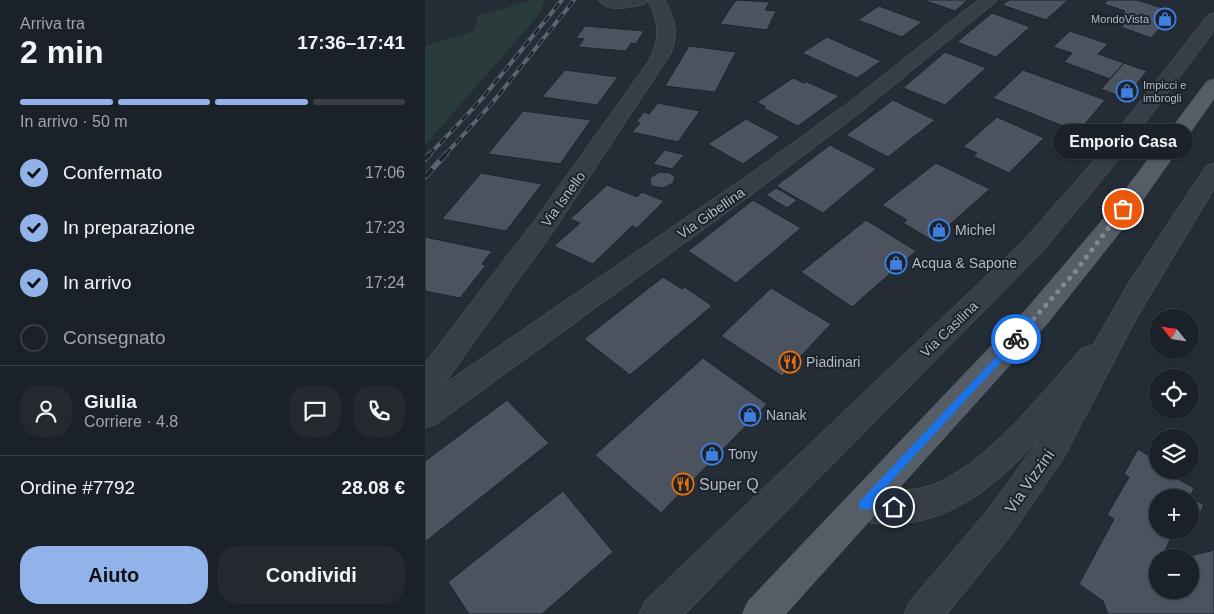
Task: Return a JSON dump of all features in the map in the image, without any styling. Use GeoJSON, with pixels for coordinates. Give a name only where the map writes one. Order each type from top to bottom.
{"type":"FeatureCollection","features":[{"type":"Feature","properties":{"kind":"main road"},"geometry":{"type":"LineString","coordinates":[[761,614],[971,391],[1069,279],[1112,225],[1214,85]]}},
{"type":"Feature","properties":{"kind":"street"},"geometry":{"type":"LineString","coordinates":[[613,2],[639,0]]}},
{"type":"Feature","properties":{"kind":"street","name":"Via Isnello"},"geometry":{"type":"LineString","coordinates":[[425,386],[546,222],[657,62],[664,48],[668,33],[666,18],[656,0]]}},
{"type":"Feature","properties":{"kind":"street","name":"Via Gibellina"},"geometry":{"type":"LineString","coordinates":[[425,414],[762,176],[859,104],[989,0]]}},
{"type":"Feature","properties":{"kind":"street","name":"Via Casilina"},"geometry":{"type":"LineString","coordinates":[[658,614],[1032,246],[1098,170],[1214,19]]}},
{"type":"Feature","properties":{"kind":"street","name":"Via Vizzini"},"geometry":{"type":"LineString","coordinates":[[923,614],[975,554],[1042,465],[1087,388],[1113,334],[1142,284],[1214,171]]}},
{"type":"Feature","properties":{"kind":"street","name":"Via Vizzini"},"geometry":{"type":"LineString","coordinates":[[862,506],[894,507],[930,503],[965,487],[999,458],[1113,334]]}},
{"type":"Feature","properties":{"kind":"shaded area"},"geometry":{"type":"Polygon","coordinates":[[[532,0],[546,0],[536,18],[425,145],[425,46],[474,31],[478,16],[532,0]]]}},
{"type":"Feature","properties":{"kind":"building"},"geometry":{"type":"Polygon","coordinates":[[[736,0],[770,2],[765,10],[776,11],[767,30],[720,24],[736,0]]]}},
{"type":"Feature","properties":{"kind":"building"},"geometry":{"type":"Polygon","coordinates":[[[923,0],[968,0],[955,11],[923,0]]]}},
{"type":"Feature","properties":{"kind":"building"},"geometry":{"type":"Polygon","coordinates":[[[1009,0],[1068,0],[1046,20],[1002,5],[1009,0]]]}},
{"type":"Feature","properties":{"kind":"building"},"geometry":{"type":"Polygon","coordinates":[[[1108,0],[1137,0],[1175,12],[1151,38],[1121,27],[1132,17],[1122,14],[1125,11],[1104,4],[1108,0]]]}},
{"type":"Feature","properties":{"kind":"building"},"geometry":{"type":"Polygon","coordinates":[[[879,6],[922,22],[902,37],[858,20],[879,6]]]}},
{"type":"Feature","properties":{"kind":"building"},"geometry":{"type":"Polygon","coordinates":[[[992,13],[1030,27],[996,57],[957,42],[992,13]]]}},
{"type":"Feature","properties":{"kind":"building"},"geometry":{"type":"Polygon","coordinates":[[[585,26],[644,31],[636,44],[631,43],[626,51],[578,47],[584,39],[576,38],[585,26]]]}},
{"type":"Feature","properties":{"kind":"building"},"geometry":{"type":"Polygon","coordinates":[[[1070,31],[1108,44],[1098,54],[1124,63],[1110,79],[1064,62],[1072,53],[1053,47],[1070,31]]]}},
{"type":"Feature","properties":{"kind":"building"},"geometry":{"type":"Polygon","coordinates":[[[827,37],[881,61],[857,78],[802,53],[827,37]]]}},
{"type":"Feature","properties":{"kind":"building"},"geometry":{"type":"Polygon","coordinates":[[[689,46],[736,52],[715,92],[665,86],[689,46]]]}},
{"type":"Feature","properties":{"kind":"building"},"geometry":{"type":"Polygon","coordinates":[[[945,52],[986,68],[945,105],[903,88],[945,52]]]}},
{"type":"Feature","properties":{"kind":"building"},"geometry":{"type":"Polygon","coordinates":[[[1124,63],[1147,71],[1125,98],[1101,89],[1124,63]]]}},
{"type":"Feature","properties":{"kind":"building"},"geometry":{"type":"Polygon","coordinates":[[[565,70],[618,77],[597,105],[542,97],[565,70]]]}},
{"type":"Feature","properties":{"kind":"building"},"geometry":{"type":"Polygon","coordinates":[[[1023,70],[1105,100],[1078,132],[993,98],[1023,70]]]}},
{"type":"Feature","properties":{"kind":"building"},"geometry":{"type":"Polygon","coordinates":[[[793,78],[839,96],[798,126],[763,108],[766,107],[757,102],[793,78]]]}},
{"type":"Feature","properties":{"kind":"building"},"geometry":{"type":"Polygon","coordinates":[[[893,100],[935,120],[888,157],[846,135],[893,100]]]}},
{"type":"Feature","properties":{"kind":"building"},"geometry":{"type":"Polygon","coordinates":[[[658,103],[700,111],[678,142],[632,132],[640,123],[636,122],[644,112],[649,114],[658,103]]]}},
{"type":"Feature","properties":{"kind":"building"},"geometry":{"type":"Polygon","coordinates":[[[523,111],[591,120],[560,164],[488,154],[523,111]]]}},
{"type":"Feature","properties":{"kind":"building"},"geometry":{"type":"Polygon","coordinates":[[[997,117],[1044,138],[1009,173],[973,156],[977,153],[963,147],[997,117]]]}},
{"type":"Feature","properties":{"kind":"building"},"geometry":{"type":"Polygon","coordinates":[[[746,119],[780,137],[743,164],[708,144],[746,119]]]}},
{"type":"Feature","properties":{"kind":"building"},"geometry":{"type":"Polygon","coordinates":[[[830,145],[876,169],[823,213],[776,186],[830,145]]]}},
{"type":"Feature","properties":{"kind":"building"},"geometry":{"type":"Polygon","coordinates":[[[665,150],[684,155],[672,169],[653,164],[665,150]]]}},
{"type":"Feature","properties":{"kind":"building"},"geometry":{"type":"Polygon","coordinates":[[[936,163],[990,189],[932,240],[903,223],[907,220],[882,205],[936,163]]]}},
{"type":"Feature","properties":{"kind":"building"},"geometry":{"type":"Polygon","coordinates":[[[659,172],[670,173],[675,177],[673,183],[663,188],[651,186],[650,178],[659,172]]]}},
{"type":"Feature","properties":{"kind":"building"},"geometry":{"type":"Polygon","coordinates":[[[481,173],[542,184],[506,231],[442,219],[481,173]]]}},
{"type":"Feature","properties":{"kind":"building"},"geometry":{"type":"Polygon","coordinates":[[[607,185],[637,197],[642,192],[664,201],[637,228],[632,226],[593,264],[554,246],[580,223],[570,219],[607,185]]]}},
{"type":"Feature","properties":{"kind":"building"},"geometry":{"type":"Polygon","coordinates":[[[776,188],[797,200],[787,208],[766,195],[776,188]]]}},
{"type":"Feature","properties":{"kind":"building"},"geometry":{"type":"Polygon","coordinates":[[[753,200],[801,228],[736,283],[688,251],[753,200]]]}},
{"type":"Feature","properties":{"kind":"building"},"geometry":{"type":"Polygon","coordinates":[[[866,220],[916,251],[852,307],[801,272],[866,220]]]}},
{"type":"Feature","properties":{"kind":"building"},"geometry":{"type":"Polygon","coordinates":[[[425,237],[492,251],[482,264],[486,265],[460,298],[425,291],[425,237]]]}},
{"type":"Feature","properties":{"kind":"building"},"geometry":{"type":"Polygon","coordinates":[[[663,277],[682,289],[685,287],[712,306],[630,375],[584,339],[663,277]]]}},
{"type":"Feature","properties":{"kind":"building"},"geometry":{"type":"Polygon","coordinates":[[[771,288],[831,324],[782,376],[721,336],[771,288]]]}},
{"type":"Feature","properties":{"kind":"building"},"geometry":{"type":"Polygon","coordinates":[[[703,358],[767,404],[661,513],[595,455],[703,358]]]}},
{"type":"Feature","properties":{"kind":"building"},"geometry":{"type":"Polygon","coordinates":[[[507,400],[549,443],[425,542],[425,461],[507,400]]]}},
{"type":"Feature","properties":{"kind":"building"},"geometry":{"type":"Polygon","coordinates":[[[1138,449],[1149,456],[1149,479],[1178,479],[1194,488],[1149,489],[1149,539],[1170,539],[1166,549],[1149,549],[1149,599],[1199,599],[1199,554],[1214,550],[1214,614],[1108,614],[1103,601],[1079,584],[1114,519],[1107,515],[1129,477],[1124,474],[1138,449]]]}},
{"type":"Feature","properties":{"kind":"building"},"geometry":{"type":"Polygon","coordinates":[[[563,491],[613,552],[542,614],[469,614],[448,582],[563,491]]]}},
{"type":"Feature","properties":{"kind":"building"},"geometry":{"type":"Polygon","coordinates":[[[1199,502],[1204,505],[1199,515],[1199,502]]]}},
{"type":"Feature","properties":{"kind":"railway"},"geometry":{"type":"LineString","coordinates":[[429,155],[480,101],[562,0]]}},
{"type":"Feature","properties":{"kind":"railway"},"geometry":{"type":"LineString","coordinates":[[445,155],[493,102],[574,0]]}},
{"type":"Feature","properties":{"kind":"railway"},"geometry":{"type":"LineString","coordinates":[[425,177],[446,154]]}},
{"type":"Feature","properties":{"kind":"railway"},"geometry":{"type":"LineString","coordinates":[[425,159],[429,155]]}},
{"type":"Feature","properties":{"kind":"way so far"},"geometry":{"type":"LineString","coordinates":[[1016,339],[1075,272],[1123,209]]}},
{"type":"Feature","properties":{"kind":"place","name":"MondoVista"},"geometry":{"type":"Point","coordinates":[1165,19]}},
{"type":"Feature","properties":{"kind":"place","name":"Impicci e imbrogli"},"geometry":{"type":"Point","coordinates":[1127,91]}},
{"type":"Feature","properties":{"kind":"place","name":"Emporio Casa"},"geometry":{"type":"Point","coordinates":[1123,209]}},
{"type":"Feature","properties":{"kind":"place","name":"Michel"},"geometry":{"type":"Point","coordinates":[939,230]}},
{"type":"Feature","properties":{"kind":"place","name":"Acqua & Sapone"},"geometry":{"type":"Point","coordinates":[896,263]}},
{"type":"Feature","properties":{"kind":"place","name":"Piadinari"},"geometry":{"type":"Point","coordinates":[790,362]}},
{"type":"Feature","properties":{"kind":"place","name":"Nanak"},"geometry":{"type":"Point","coordinates":[750,415]}},
{"type":"Feature","properties":{"kind":"place","name":"Tony"},"geometry":{"type":"Point","coordinates":[712,454]}},
{"type":"Feature","properties":{"kind":"place","name":"Super Q"},"geometry":{"type":"Point","coordinates":[683,484]}},
{"type":"Feature","properties":{"kind":"route"},"geometry":{"type":"LineString","coordinates":[[894,507],[862,506],[971,391],[1016,339]]}}]}
